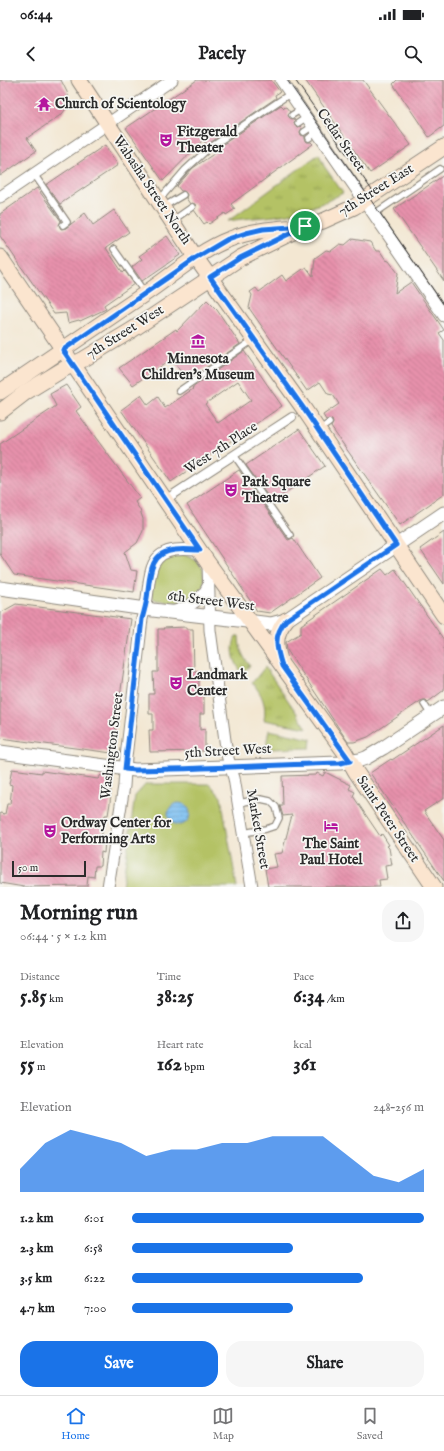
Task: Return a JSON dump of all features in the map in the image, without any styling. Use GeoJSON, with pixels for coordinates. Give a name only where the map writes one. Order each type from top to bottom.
{"type":"FeatureCollection","features":[{"type":"Feature","properties":{"kind":"main road","name":"Wabasha Street North"},"geometry":{"type":"LineString","coordinates":[[78,80],[196,258],[254,339],[324,427],[396,545],[444,616]]}},
{"type":"Feature","properties":{"kind":"main road","name":"7th Street East"},"geometry":{"type":"LineString","coordinates":[[210,277],[240,258],[305,226],[323,221],[342,213],[365,200],[444,147]]}},
{"type":"Feature","properties":{"kind":"main road","name":"7th Street East"},"geometry":{"type":"LineString","coordinates":[[196,258],[228,239],[246,233],[263,229],[305,226]]}},
{"type":"Feature","properties":{"kind":"main road","name":"Saint Peter Street"},"geometry":{"type":"LineString","coordinates":[[0,258],[208,563],[350,761],[434,887]]}},
{"type":"Feature","properties":{"kind":"main road","name":"7th Street West"},"geometry":{"type":"LineString","coordinates":[[0,392],[196,258]]}},
{"type":"Feature","properties":{"kind":"main road","name":"7th Street West"},"geometry":{"type":"LineString","coordinates":[[0,412],[26,392],[132,330],[210,277]]}},
{"type":"Feature","properties":{"kind":"main road"},"geometry":{"type":"LineString","coordinates":[[282,666],[277,649],[277,636],[280,627],[286,620]]}},
{"type":"Feature","properties":{"kind":"street"},"geometry":{"type":"LineString","coordinates":[[0,197],[172,80]]}},
{"type":"Feature","properties":{"kind":"street","name":"Cedar Street"},"geometry":{"type":"LineString","coordinates":[[281,80],[291,93],[305,124],[365,200],[444,316]]}},
{"type":"Feature","properties":{"kind":"street","name":"West 7th Place"},"geometry":{"type":"LineString","coordinates":[[165,500],[292,417]]}},
{"type":"Feature","properties":{"kind":"street","name":"6th Street West"},"geometry":{"type":"LineString","coordinates":[[0,588],[145,609],[271,624],[286,620],[444,513]]}},
{"type":"Feature","properties":{"kind":"street"},"geometry":{"type":"LineString","coordinates":[[145,609],[150,573],[156,560],[163,554],[174,550],[200,550]]}},
{"type":"Feature","properties":{"kind":"street","name":"Market Street"},"geometry":{"type":"LineString","coordinates":[[208,563],[210,630],[227,755],[238,803],[252,887]]}},
{"type":"Feature","properties":{"kind":"street"},"geometry":{"type":"LineString","coordinates":[[170,612],[193,604],[202,596],[209,585]]}},
{"type":"Feature","properties":{"kind":"street","name":"Washington Street"},"geometry":{"type":"LineString","coordinates":[[108,887],[124,786],[145,609]]}},
{"type":"Feature","properties":{"kind":"street","name":"5th Street West"},"geometry":{"type":"LineString","coordinates":[[0,752],[125,769],[143,770],[340,763],[360,760],[377,751],[444,707]]}},
{"type":"Feature","properties":{"kind":"lane"},"geometry":{"type":"LineString","coordinates":[[160,204],[185,170],[208,149],[291,93]]}},
{"type":"Feature","properties":{"kind":"lane"},"geometry":{"type":"LineString","coordinates":[[374,214],[440,169]]}},
{"type":"Feature","properties":{"kind":"lane"},"geometry":{"type":"LineString","coordinates":[[34,174],[67,222],[63,225]]}},
{"type":"Feature","properties":{"kind":"lane"},"geometry":{"type":"LineString","coordinates":[[160,204],[184,195]]}},
{"type":"Feature","properties":{"kind":"lane"},"geometry":{"type":"LineString","coordinates":[[172,221],[192,206]]}},
{"type":"Feature","properties":{"kind":"lane"},"geometry":{"type":"LineString","coordinates":[[114,249],[145,294]]}},
{"type":"Feature","properties":{"kind":"lane"},"geometry":{"type":"LineString","coordinates":[[179,391],[254,339]]}},
{"type":"Feature","properties":{"kind":"lane"},"geometry":{"type":"LineString","coordinates":[[234,455],[290,535]]}},
{"type":"Feature","properties":{"kind":"lane"},"geometry":{"type":"LineString","coordinates":[[424,704],[432,716]]}},
{"type":"Feature","properties":{"kind":"lane"},"geometry":{"type":"LineString","coordinates":[[238,803],[261,799],[270,801],[276,807],[279,818],[275,826],[243,833]]}},
{"type":"Feature","properties":{"kind":"green space"},"geometry":{"type":"Polygon","coordinates":[[[319,154],[324,166],[343,193],[302,211],[275,216],[228,221],[319,154]]]}},
{"type":"Feature","properties":{"kind":"green space"},"geometry":{"type":"Polygon","coordinates":[[[184,554],[197,561],[203,569],[204,584],[198,595],[182,603],[156,600],[151,597],[153,580],[159,564],[168,556],[184,554]]]}},
{"type":"Feature","properties":{"kind":"green space"},"geometry":{"type":"Polygon","coordinates":[[[236,636],[239,636],[242,652],[250,665],[243,674],[235,661],[233,651],[236,636]]]}},
{"type":"Feature","properties":{"kind":"green space"},"geometry":{"type":"Polygon","coordinates":[[[265,667],[307,728],[264,720],[265,710],[263,700],[259,691],[252,683],[265,667]]]}},
{"type":"Feature","properties":{"kind":"green space"},"geometry":{"type":"Polygon","coordinates":[[[269,730],[311,739],[310,748],[267,749],[269,730]]]}},
{"type":"Feature","properties":{"kind":"green space"},"geometry":{"type":"Polygon","coordinates":[[[146,784],[210,784],[221,797],[237,887],[122,887],[135,796],[146,784]]]}},
{"type":"Feature","properties":{"kind":"water"},"geometry":{"type":"Polygon","coordinates":[[[175,803],[183,803],[190,810],[190,818],[183,825],[175,825],[168,818],[168,810],[175,803]]]}},
{"type":"Feature","properties":{"kind":"building"},"geometry":{"type":"Polygon","coordinates":[[[0,80],[61,80],[69,99],[68,106],[62,114],[27,138],[36,151],[0,176],[0,80]]]}},
{"type":"Feature","properties":{"kind":"building"},"geometry":{"type":"Polygon","coordinates":[[[197,80],[271,80],[280,92],[275,95],[276,98],[207,145],[203,140],[163,181],[126,128],[197,80]]]}},
{"type":"Feature","properties":{"kind":"building"},"geometry":{"type":"Polygon","coordinates":[[[305,80],[363,80],[411,145],[370,173],[305,80]]]}},
{"type":"Feature","properties":{"kind":"building"},"geometry":{"type":"Polygon","coordinates":[[[397,80],[444,80],[444,126],[429,137],[393,84],[397,80]]]}},
{"type":"Feature","properties":{"kind":"building"},"geometry":{"type":"Polygon","coordinates":[[[281,105],[284,108],[286,107],[290,112],[288,115],[295,120],[295,126],[300,126],[302,128],[300,132],[301,135],[305,136],[307,142],[311,142],[313,144],[231,204],[235,209],[226,215],[225,213],[209,224],[207,222],[204,224],[194,210],[196,207],[195,204],[190,204],[186,198],[186,193],[181,191],[177,186],[193,168],[215,153],[213,151],[281,105]]]}},
{"type":"Feature","properties":{"kind":"building"},"geometry":{"type":"Polygon","coordinates":[[[105,145],[118,165],[60,204],[46,185],[105,145]]]}},
{"type":"Feature","properties":{"kind":"building"},"geometry":{"type":"Polygon","coordinates":[[[444,175],[444,281],[394,209],[444,175]]]}},
{"type":"Feature","properties":{"kind":"building"},"geometry":{"type":"Polygon","coordinates":[[[37,188],[61,221],[59,225],[61,229],[66,228],[85,213],[93,225],[114,210],[129,232],[106,248],[123,273],[125,271],[134,284],[104,305],[106,309],[80,321],[68,323],[66,313],[54,314],[0,236],[0,214],[37,188]]]}},
{"type":"Feature","properties":{"kind":"building"},"geometry":{"type":"Polygon","coordinates":[[[167,236],[180,255],[142,281],[132,267],[142,259],[139,256],[167,236]]]}},
{"type":"Feature","properties":{"kind":"building"},"geometry":{"type":"Polygon","coordinates":[[[352,239],[370,242],[376,251],[380,251],[398,273],[395,293],[411,282],[444,330],[439,333],[444,340],[444,494],[400,525],[331,427],[333,423],[332,420],[326,420],[323,415],[339,404],[333,395],[328,394],[320,382],[307,391],[249,308],[252,295],[250,292],[256,288],[259,292],[282,275],[286,281],[306,267],[313,276],[315,258],[326,250],[331,251],[340,244],[345,245],[352,239]]]}},
{"type":"Feature","properties":{"kind":"building","name":"Minnesota Children's Museum"},"geometry":{"type":"Polygon","coordinates":[[[207,300],[217,310],[240,344],[187,381],[172,359],[133,385],[119,368],[176,329],[177,331],[207,300]]]}},
{"type":"Feature","properties":{"kind":"building"},"geometry":{"type":"Polygon","coordinates":[[[244,351],[282,406],[171,482],[121,410],[141,395],[148,405],[158,397],[165,408],[193,389],[192,388],[244,351]],[[238,381],[205,404],[218,423],[251,400],[238,381]]]}},
{"type":"Feature","properties":{"kind":"building"},"geometry":{"type":"Polygon","coordinates":[[[66,385],[81,407],[76,411],[140,498],[135,502],[143,519],[143,531],[137,543],[125,552],[131,570],[137,571],[134,592],[14,575],[0,554],[0,444],[56,406],[50,394],[66,385]]]}},
{"type":"Feature","properties":{"kind":"building"},"geometry":{"type":"Polygon","coordinates":[[[299,429],[325,466],[272,502],[246,465],[299,429]]]}},
{"type":"Feature","properties":{"kind":"building"},"geometry":{"type":"Polygon","coordinates":[[[239,470],[288,540],[293,538],[320,578],[270,613],[257,611],[187,505],[239,470]]]}},
{"type":"Feature","properties":{"kind":"building"},"geometry":{"type":"Polygon","coordinates":[[[444,532],[444,584],[420,549],[444,532]]]}},
{"type":"Feature","properties":{"kind":"building"},"geometry":{"type":"Polygon","coordinates":[[[382,569],[387,575],[395,569],[444,640],[444,690],[428,702],[426,700],[422,700],[368,737],[354,742],[348,742],[287,650],[286,642],[301,633],[301,625],[382,569]]]}},
{"type":"Feature","properties":{"kind":"building"},"geometry":{"type":"Polygon","coordinates":[[[16,604],[131,619],[112,753],[0,738],[0,613],[16,604]]]}},
{"type":"Feature","properties":{"kind":"building","name":"Landmark Center"},"geometry":{"type":"Polygon","coordinates":[[[186,627],[186,629],[193,629],[194,671],[199,671],[199,694],[204,693],[204,714],[200,714],[200,730],[205,729],[205,751],[150,752],[149,730],[153,730],[153,714],[149,714],[149,694],[154,694],[153,672],[158,672],[158,629],[186,627]]]}},
{"type":"Feature","properties":{"kind":"building"},"geometry":{"type":"Polygon","coordinates":[[[444,725],[444,798],[424,811],[444,840],[444,881],[370,773],[444,725]]]}},
{"type":"Feature","properties":{"kind":"building","name":"Ordway Center for Performing Arts"},"geometry":{"type":"Polygon","coordinates":[[[12,769],[42,773],[42,771],[98,779],[101,775],[111,779],[107,791],[111,790],[108,815],[105,815],[101,838],[105,839],[104,853],[101,852],[100,866],[95,866],[94,877],[88,876],[87,886],[24,887],[0,883],[0,813],[5,814],[7,804],[10,804],[12,785],[9,784],[12,769]]]}},
{"type":"Feature","properties":{"kind":"building","name":"The Saint Paul Hotel"},"geometry":{"type":"Polygon","coordinates":[[[325,772],[351,785],[349,789],[355,792],[353,796],[380,836],[382,834],[389,845],[387,846],[389,848],[392,865],[385,866],[387,879],[379,880],[380,887],[268,887],[265,869],[277,867],[274,854],[282,853],[292,815],[283,816],[280,806],[283,806],[282,776],[316,775],[317,773],[323,776],[325,772]]]}},
{"type":"Feature","properties":{"kind":"tram line"},"geometry":{"type":"LineString","coordinates":[[287,80],[444,305]]}},
{"type":"Feature","properties":{"kind":"tram line"},"geometry":{"type":"LineString","coordinates":[[295,80],[376,196]]}},
{"type":"Feature","properties":{"kind":"place","name":"Church of Scientology"},"geometry":{"type":"Point","coordinates":[44,104]}},
{"type":"Feature","properties":{"kind":"place","name":"Fitzgerald Theater"},"geometry":{"type":"Point","coordinates":[166,140]}},
{"type":"Feature","properties":{"kind":"place","name":"Minnesota Children's Museum"},"geometry":{"type":"Point","coordinates":[198,341]}},
{"type":"Feature","properties":{"kind":"place","name":"Park Square Theatre"},"geometry":{"type":"Point","coordinates":[231,490]}},
{"type":"Feature","properties":{"kind":"place","name":"Landmark Center"},"geometry":{"type":"Point","coordinates":[176,683]}},
{"type":"Feature","properties":{"kind":"place","name":"The Saint Paul Hotel"},"geometry":{"type":"Point","coordinates":[331,826]}},
{"type":"Feature","properties":{"kind":"place","name":"Ordway Center for Performing Arts"},"geometry":{"type":"Point","coordinates":[50,831]}},
{"type":"Feature","properties":{"kind":"route"},"geometry":{"type":"LineString","coordinates":[[305,226],[240,258],[210,277],[304,409],[396,545],[286,620],[280,627],[277,636],[277,649],[282,666],[350,761],[340,763],[243,765],[218,768],[125,769],[142,619],[147,598],[150,573],[156,560],[166,552],[174,550],[200,550],[63,350],[196,258],[228,239],[263,229],[305,226]]}}]}
